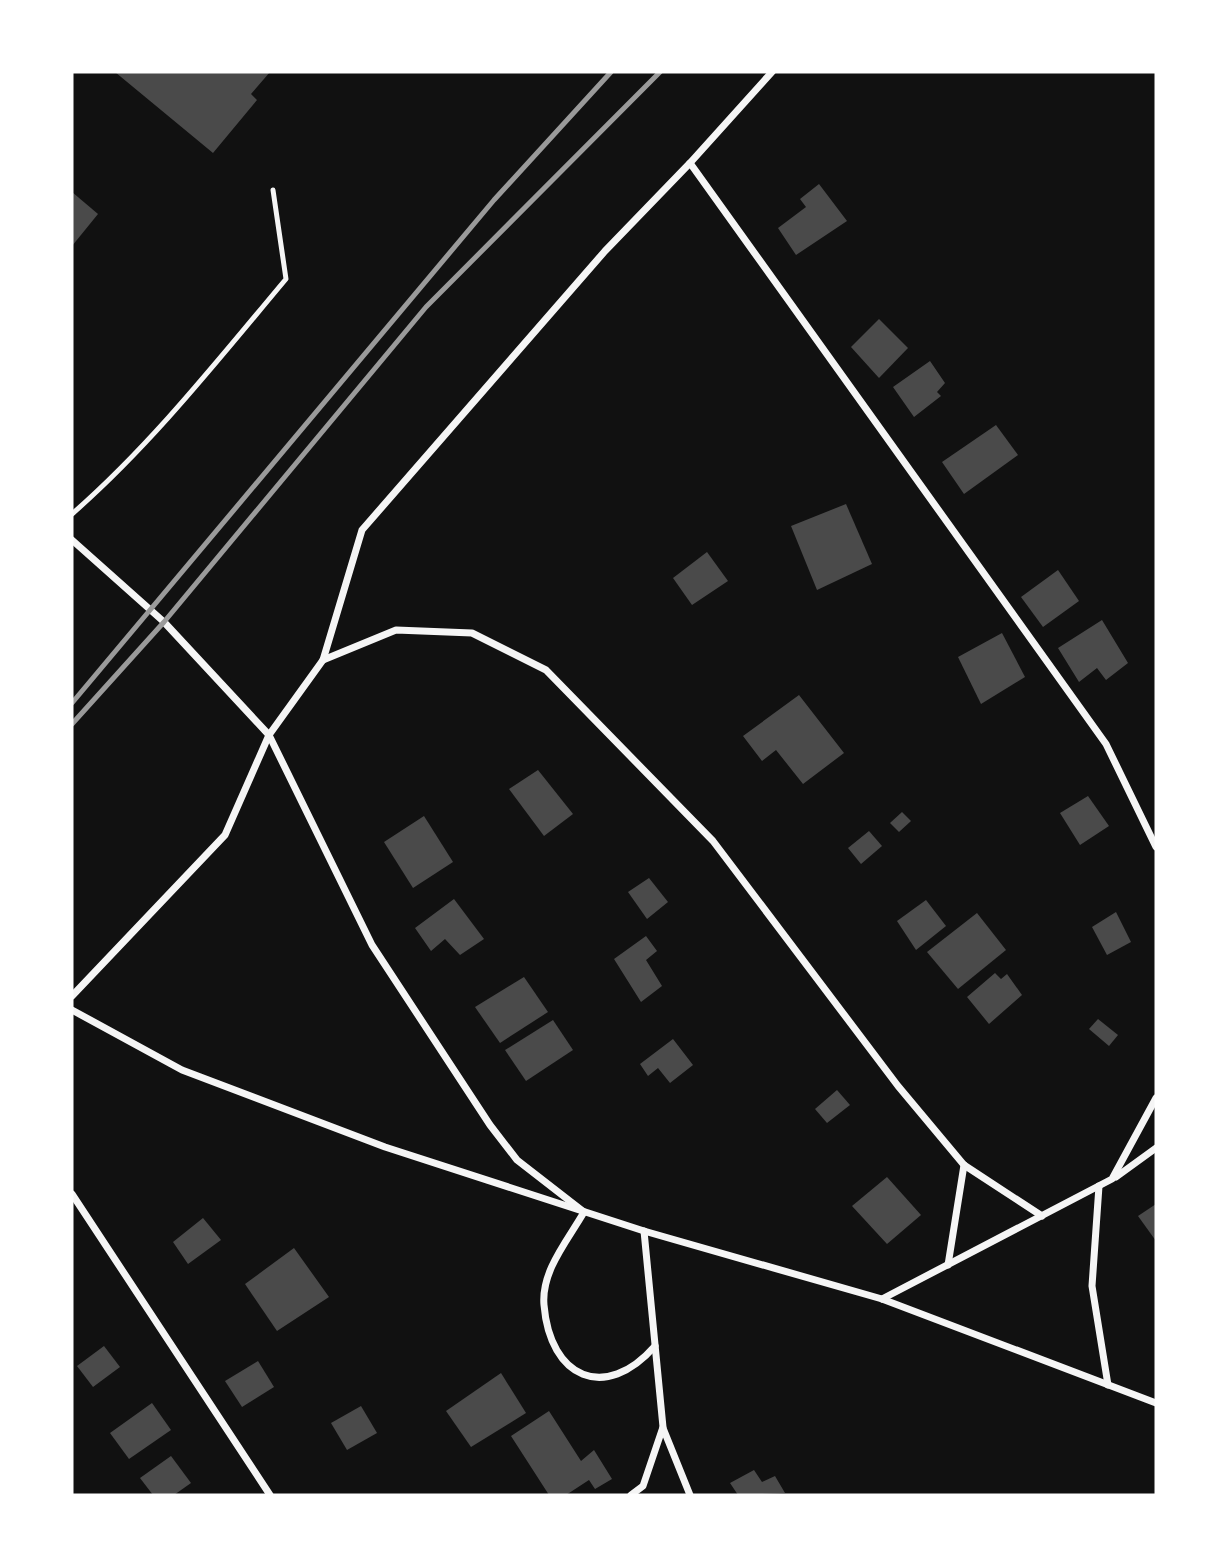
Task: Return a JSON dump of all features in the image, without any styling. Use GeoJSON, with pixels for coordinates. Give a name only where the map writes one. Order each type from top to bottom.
{"type":"FeatureCollection","features":[{"type":"Feature","properties":{"kind":"street"},"geometry":{"type":"LineString","coordinates":[[72,996],[225,835],[269,735],[323,660],[362,530],[605,251],[690,163],[772,72]]}},
{"type":"Feature","properties":{"kind":"street"},"geometry":{"type":"LineString","coordinates":[[690,163],[1106,744],[1156,848]]}},
{"type":"Feature","properties":{"kind":"street"},"geometry":{"type":"LineString","coordinates":[[72,540],[164,622],[269,735],[372,945],[490,1125],[517,1160],[584,1212]]}},
{"type":"Feature","properties":{"kind":"street"},"geometry":{"type":"LineString","coordinates":[[323,660],[396,630],[472,633],[546,670],[713,841],[898,1086],[964,1165],[1042,1216]]}},
{"type":"Feature","properties":{"kind":"street"},"geometry":{"type":"LineString","coordinates":[[72,1010],[181,1070],[385,1147],[644,1231],[882,1299],[1156,1404]]}},
{"type":"Feature","properties":{"kind":"street"},"geometry":{"type":"LineString","coordinates":[[1112,1179],[1156,1098]]}},
{"type":"Feature","properties":{"kind":"street"},"geometry":{"type":"LineString","coordinates":[[882,1299],[1112,1179],[1156,1148]]}},
{"type":"Feature","properties":{"kind":"street"},"geometry":{"type":"LineString","coordinates":[[948,1265],[964,1165]]}},
{"type":"Feature","properties":{"kind":"street"},"geometry":{"type":"LineString","coordinates":[[1099,1186],[1092,1286],[1108,1385]]}},
{"type":"Feature","properties":{"kind":"street"},"geometry":{"type":"LineString","coordinates":[[72,1194],[270,1495]]}},
{"type":"Feature","properties":{"kind":"street"},"geometry":{"type":"LineString","coordinates":[[584,1212],[550,1270],[544,1304],[559,1358],[585,1377],[619,1375],[639,1364],[655,1346]]}},
{"type":"Feature","properties":{"kind":"street"},"geometry":{"type":"LineString","coordinates":[[644,1231],[663,1427],[690,1495]]}},
{"type":"Feature","properties":{"kind":"street"},"geometry":{"type":"LineString","coordinates":[[631,1495],[643,1486],[663,1427]]}},
{"type":"Feature","properties":{"kind":"lane"},"geometry":{"type":"LineString","coordinates":[[72,514],[96,493],[199,382],[286,279],[273,190]]}},
{"type":"Feature","properties":{"kind":"building"},"geometry":{"type":"Polygon","coordinates":[[[115,72],[270,72],[251,94],[257,100],[213,153],[115,72]]]}},
{"type":"Feature","properties":{"kind":"building"},"geometry":{"type":"Polygon","coordinates":[[[819,184],[847,221],[796,255],[778,228],[806,207],[800,199],[819,184]]]}},
{"type":"Feature","properties":{"kind":"building"},"geometry":{"type":"Polygon","coordinates":[[[72,192],[98,214],[72,246],[72,192]]]}},
{"type":"Feature","properties":{"kind":"building"},"geometry":{"type":"Polygon","coordinates":[[[879,319],[908,348],[879,378],[851,347],[879,319]]]}},
{"type":"Feature","properties":{"kind":"building"},"geometry":{"type":"Polygon","coordinates":[[[930,361],[945,383],[937,392],[941,396],[914,417],[893,387],[930,361]]]}},
{"type":"Feature","properties":{"kind":"building"},"geometry":{"type":"Polygon","coordinates":[[[996,425],[1018,455],[964,494],[942,462],[996,425]]]}},
{"type":"Feature","properties":{"kind":"building"},"geometry":{"type":"Polygon","coordinates":[[[846,504],[872,564],[817,590],[791,526],[846,504]]]}},
{"type":"Feature","properties":{"kind":"building"},"geometry":{"type":"Polygon","coordinates":[[[707,552],[728,581],[692,605],[673,578],[707,552]]]}},
{"type":"Feature","properties":{"kind":"building"},"geometry":{"type":"Polygon","coordinates":[[[1058,570],[1079,601],[1043,627],[1021,597],[1058,570]]]}},
{"type":"Feature","properties":{"kind":"building"},"geometry":{"type":"Polygon","coordinates":[[[1102,620],[1128,663],[1106,680],[1097,668],[1079,682],[1058,648],[1102,620]]]}},
{"type":"Feature","properties":{"kind":"building"},"geometry":{"type":"Polygon","coordinates":[[[1002,633],[1025,677],[981,704],[958,657],[1002,633]]]}},
{"type":"Feature","properties":{"kind":"building"},"geometry":{"type":"Polygon","coordinates":[[[799,695],[844,753],[803,784],[776,750],[762,761],[743,736],[799,695]]]}},
{"type":"Feature","properties":{"kind":"building"},"geometry":{"type":"Polygon","coordinates":[[[538,770],[573,814],[544,836],[509,789],[538,770]]]}},
{"type":"Feature","properties":{"kind":"building"},"geometry":{"type":"Polygon","coordinates":[[[1088,796],[1109,826],[1080,845],[1060,813],[1088,796]]]}},
{"type":"Feature","properties":{"kind":"building"},"geometry":{"type":"Polygon","coordinates":[[[902,812],[911,821],[899,832],[890,823],[902,812]]]}},
{"type":"Feature","properties":{"kind":"building"},"geometry":{"type":"Polygon","coordinates":[[[424,816],[453,862],[413,888],[384,842],[424,816]]]}},
{"type":"Feature","properties":{"kind":"building"},"geometry":{"type":"Polygon","coordinates":[[[869,831],[882,846],[861,864],[848,848],[869,831]]]}},
{"type":"Feature","properties":{"kind":"building"},"geometry":{"type":"Polygon","coordinates":[[[649,878],[668,902],[647,919],[628,892],[649,878]]]}},
{"type":"Feature","properties":{"kind":"building"},"geometry":{"type":"Polygon","coordinates":[[[454,899],[484,939],[460,955],[445,939],[431,951],[415,928],[454,899]]]}},
{"type":"Feature","properties":{"kind":"building"},"geometry":{"type":"Polygon","coordinates":[[[926,900],[946,926],[916,950],[897,921],[926,900]]]}},
{"type":"Feature","properties":{"kind":"building"},"geometry":{"type":"Polygon","coordinates":[[[1116,912],[1131,942],[1107,955],[1092,927],[1116,912]]]}},
{"type":"Feature","properties":{"kind":"building"},"geometry":{"type":"Polygon","coordinates":[[[977,913],[1006,950],[958,989],[927,952],[977,913]]]}},
{"type":"Feature","properties":{"kind":"building"},"geometry":{"type":"Polygon","coordinates":[[[646,936],[657,951],[646,960],[662,986],[641,1002],[614,959],[646,936]]]}},
{"type":"Feature","properties":{"kind":"building"},"geometry":{"type":"Polygon","coordinates":[[[995,973],[1001,979],[1007,974],[1022,995],[989,1024],[967,997],[995,973]]]}},
{"type":"Feature","properties":{"kind":"building"},"geometry":{"type":"Polygon","coordinates":[[[524,977],[548,1012],[500,1043],[475,1007],[524,977]]]}},
{"type":"Feature","properties":{"kind":"building"},"geometry":{"type":"Polygon","coordinates":[[[1098,1019],[1118,1035],[1109,1046],[1089,1029],[1098,1019]]]}},
{"type":"Feature","properties":{"kind":"building"},"geometry":{"type":"Polygon","coordinates":[[[553,1020],[573,1050],[526,1081],[505,1050],[553,1020]]]}},
{"type":"Feature","properties":{"kind":"building"},"geometry":{"type":"Polygon","coordinates":[[[673,1039],[693,1065],[670,1083],[658,1068],[648,1076],[640,1064],[673,1039]]]}},
{"type":"Feature","properties":{"kind":"building"},"geometry":{"type":"Polygon","coordinates":[[[837,1090],[850,1105],[827,1123],[815,1109],[837,1090]]]}},
{"type":"Feature","properties":{"kind":"building"},"geometry":{"type":"Polygon","coordinates":[[[887,1177],[921,1215],[887,1244],[852,1206],[887,1177]]]}},
{"type":"Feature","properties":{"kind":"building"},"geometry":{"type":"Polygon","coordinates":[[[1156,1204],[1156,1241],[1138,1216],[1156,1204]]]}},
{"type":"Feature","properties":{"kind":"building"},"geometry":{"type":"Polygon","coordinates":[[[203,1218],[221,1240],[188,1264],[173,1242],[203,1218]]]}},
{"type":"Feature","properties":{"kind":"building"},"geometry":{"type":"Polygon","coordinates":[[[294,1248],[329,1297],[277,1331],[245,1284],[294,1248]]]}},
{"type":"Feature","properties":{"kind":"building"},"geometry":{"type":"Polygon","coordinates":[[[104,1346],[120,1367],[93,1387],[77,1366],[104,1346]]]}},
{"type":"Feature","properties":{"kind":"building"},"geometry":{"type":"Polygon","coordinates":[[[258,1361],[274,1387],[242,1407],[225,1381],[258,1361]]]}},
{"type":"Feature","properties":{"kind":"building"},"geometry":{"type":"Polygon","coordinates":[[[501,1373],[526,1413],[471,1447],[446,1411],[501,1373]]]}},
{"type":"Feature","properties":{"kind":"building"},"geometry":{"type":"Polygon","coordinates":[[[152,1403],[171,1430],[129,1459],[110,1433],[152,1403]]]}},
{"type":"Feature","properties":{"kind":"building"},"geometry":{"type":"Polygon","coordinates":[[[361,1406],[377,1433],[347,1450],[331,1423],[361,1406]]]}},
{"type":"Feature","properties":{"kind":"building"},"geometry":{"type":"Polygon","coordinates":[[[549,1411],[581,1461],[594,1450],[612,1479],[595,1489],[589,1480],[566,1495],[549,1495],[511,1436],[549,1411]]]}},
{"type":"Feature","properties":{"kind":"building"},"geometry":{"type":"Polygon","coordinates":[[[171,1456],[191,1483],[174,1495],[153,1495],[140,1478],[171,1456]]]}},
{"type":"Feature","properties":{"kind":"building"},"geometry":{"type":"Polygon","coordinates":[[[754,1470],[762,1482],[775,1476],[785,1493],[738,1495],[730,1483],[754,1470]]]}},
{"type":"Feature","properties":{"kind":"railway"},"geometry":{"type":"LineString","coordinates":[[72,703],[494,200],[611,72]]}},
{"type":"Feature","properties":{"kind":"railway"},"geometry":{"type":"LineString","coordinates":[[72,724],[164,622],[426,307],[660,72]]}}]}
